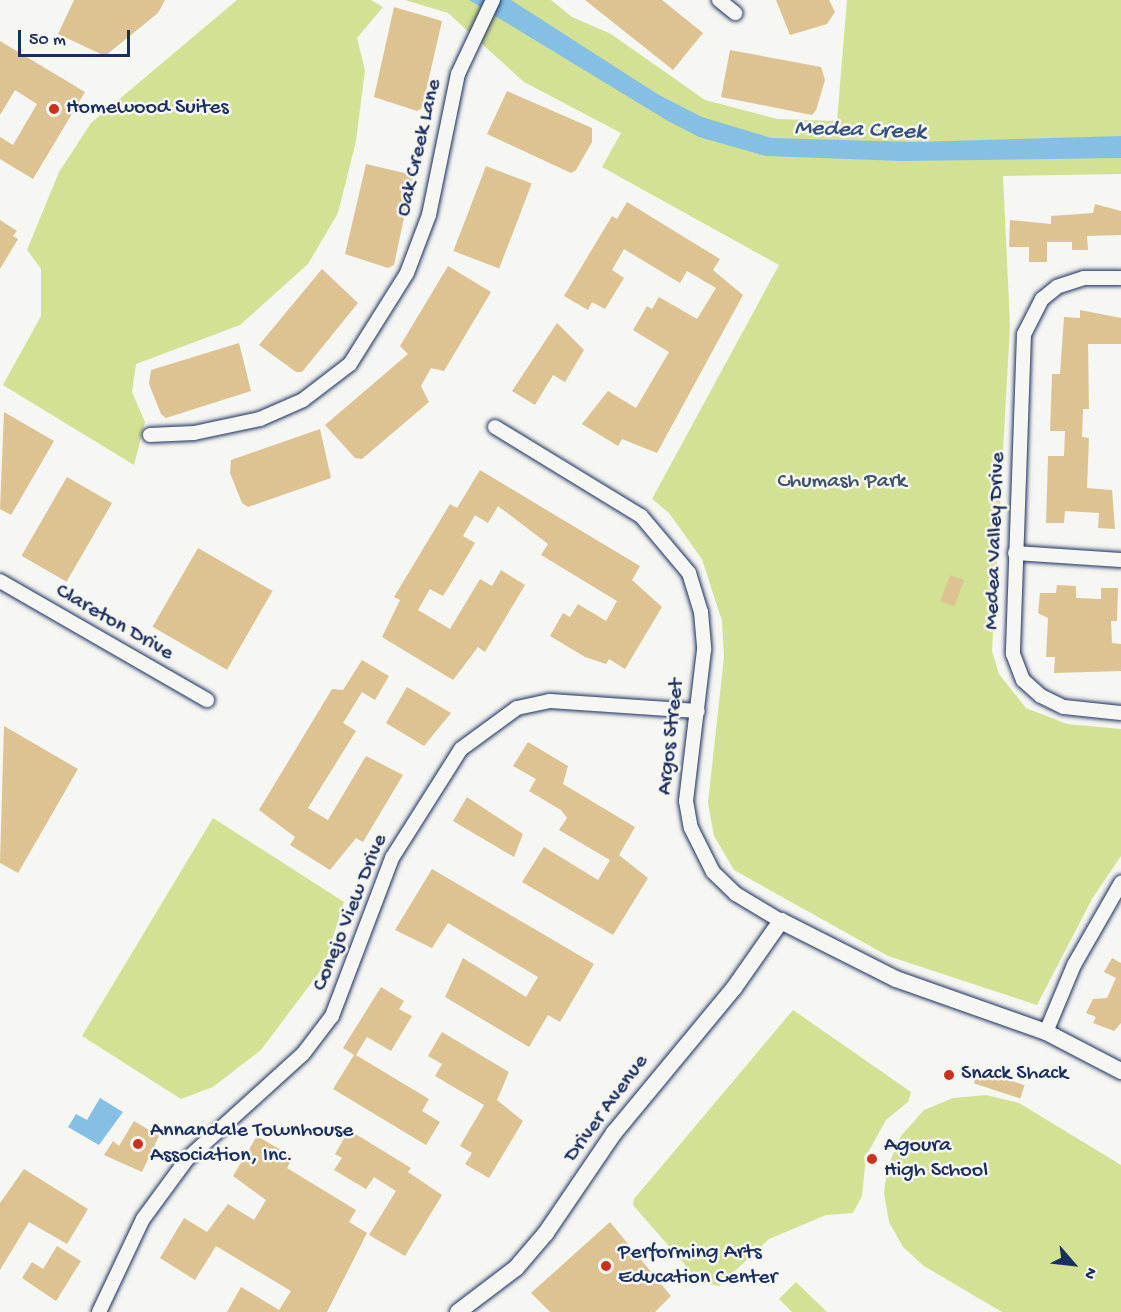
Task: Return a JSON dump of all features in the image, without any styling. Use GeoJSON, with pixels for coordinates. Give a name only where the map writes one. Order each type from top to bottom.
{"type":"FeatureCollection","features":[{"type":"Feature","properties":{"kind":"street","name":"Oak Creek Lane"},"geometry":{"type":"LineString","coordinates":[[150,435],[194,434],[260,419],[303,400],[350,364],[394,299],[429,215],[452,99],[475,33],[493,0]]}},
{"type":"Feature","properties":{"kind":"street"},"geometry":{"type":"LineString","coordinates":[[719,0],[735,13]]}},
{"type":"Feature","properties":{"kind":"street","name":"Medea Valley Drive"},"geometry":{"type":"LineString","coordinates":[[1121,278],[1071,281],[1042,299],[1024,334],[1013,654],[1023,680],[1064,707],[1121,713]]}},
{"type":"Feature","properties":{"kind":"street","name":"Argos Street"},"geometry":{"type":"LineString","coordinates":[[495,427],[606,491],[666,539],[689,573],[701,612],[698,711],[686,801],[691,828],[713,872],[736,894],[780,921],[896,979],[1046,1032],[1121,1071]]}},
{"type":"Feature","properties":{"kind":"street"},"geometry":{"type":"LineString","coordinates":[[1015,553],[1121,560]]}},
{"type":"Feature","properties":{"kind":"street","name":"Clareton Drive"},"geometry":{"type":"LineString","coordinates":[[0,581],[207,700]]}},
{"type":"Feature","properties":{"kind":"street","name":"Conejo View Drive"},"geometry":{"type":"LineString","coordinates":[[99,1312],[143,1219],[187,1159],[303,1054],[332,1016],[392,858],[461,748],[517,708],[550,701],[698,711]]}},
{"type":"Feature","properties":{"kind":"street"},"geometry":{"type":"LineString","coordinates":[[1046,1032],[1074,965],[1121,883]]}},
{"type":"Feature","properties":{"kind":"street","name":"Driver Avenue"},"geometry":{"type":"LineString","coordinates":[[458,1312],[516,1268],[546,1233],[614,1133],[735,988],[780,921]]}},
{"type":"Feature","properties":{"kind":"green space"},"geometry":{"type":"Polygon","coordinates":[[[237,0],[371,0],[383,7],[357,38],[365,70],[356,141],[338,213],[308,264],[240,325],[136,364],[132,392],[145,422],[134,465],[3,385],[41,316],[41,269],[27,250],[59,172],[91,123],[237,0]]]}},
{"type":"Feature","properties":{"kind":"green space","name":"Chumash Park"},"geometry":{"type":"Polygon","coordinates":[[[405,0],[551,0],[572,17],[611,34],[705,100],[777,119],[837,121],[847,0],[1121,0],[1121,174],[1003,176],[1010,325],[992,651],[999,674],[1026,708],[1067,724],[1121,729],[1121,856],[1092,899],[1037,1005],[888,956],[734,870],[714,836],[708,803],[724,657],[722,621],[702,559],[669,513],[652,499],[779,265],[602,167],[621,133],[524,82],[448,13],[405,0]]]}},
{"type":"Feature","properties":{"kind":"green space"},"geometry":{"type":"Polygon","coordinates":[[[213,818],[344,902],[324,966],[261,1050],[213,1087],[181,1099],[82,1036],[213,818]]]}},
{"type":"Feature","properties":{"kind":"green space"},"geometry":{"type":"Polygon","coordinates":[[[793,1010],[911,1092],[908,1102],[886,1120],[866,1156],[862,1196],[853,1213],[826,1215],[769,1239],[719,1286],[700,1282],[633,1205],[634,1199],[793,1010]]]}},
{"type":"Feature","properties":{"kind":"green space"},"geometry":{"type":"Polygon","coordinates":[[[986,1095],[1019,1103],[1121,1165],[1121,1312],[1002,1312],[924,1266],[903,1247],[889,1222],[884,1193],[887,1168],[901,1136],[924,1110],[953,1098],[986,1095]]]}},
{"type":"Feature","properties":{"kind":"green space"},"geometry":{"type":"Polygon","coordinates":[[[796,1282],[827,1312],[792,1312],[779,1299],[796,1282]]]}},
{"type":"Feature","properties":{"kind":"water"},"geometry":{"type":"Polygon","coordinates":[[[469,0],[511,0],[659,95],[702,117],[771,138],[913,142],[1121,136],[1121,158],[902,161],[766,156],[699,137],[668,121],[469,0]]]}},
{"type":"Feature","properties":{"kind":"water"},"geometry":{"type":"Polygon","coordinates":[[[100,1098],[123,1112],[99,1145],[68,1127],[76,1114],[87,1120],[100,1098]]]}},
{"type":"Feature","properties":{"kind":"building"},"geometry":{"type":"Polygon","coordinates":[[[74,0],[165,0],[158,13],[105,56],[58,34],[74,0]]]}},
{"type":"Feature","properties":{"kind":"building"},"geometry":{"type":"Polygon","coordinates":[[[585,0],[662,0],[703,33],[673,70],[585,0]]]}},
{"type":"Feature","properties":{"kind":"building"},"geometry":{"type":"Polygon","coordinates":[[[776,0],[829,0],[835,12],[827,24],[790,35],[776,0]]]}},
{"type":"Feature","properties":{"kind":"building"},"geometry":{"type":"Polygon","coordinates":[[[394,7],[442,21],[422,108],[417,111],[374,97],[394,7]]]}},
{"type":"Feature","properties":{"kind":"building","name":"Homewood Suites"},"geometry":{"type":"Polygon","coordinates":[[[0,41],[85,92],[33,179],[0,159],[0,137],[13,145],[37,104],[15,90],[0,115],[0,41]]]}},
{"type":"Feature","properties":{"kind":"building"},"geometry":{"type":"Polygon","coordinates":[[[730,50],[821,67],[825,80],[816,110],[812,115],[721,97],[730,50]]]}},
{"type":"Feature","properties":{"kind":"building"},"geometry":{"type":"Polygon","coordinates":[[[507,91],[592,128],[592,142],[576,170],[571,173],[487,134],[507,91]]]}},
{"type":"Feature","properties":{"kind":"building"},"geometry":{"type":"Polygon","coordinates":[[[366,164],[413,175],[394,265],[388,268],[345,254],[366,164]]]}},
{"type":"Feature","properties":{"kind":"building"},"geometry":{"type":"Polygon","coordinates":[[[486,166],[532,184],[499,269],[453,251],[486,166]]]}},
{"type":"Feature","properties":{"kind":"building"},"geometry":{"type":"Polygon","coordinates":[[[627,202],[720,259],[713,270],[743,295],[657,453],[622,439],[618,446],[582,424],[608,391],[636,408],[669,352],[633,330],[647,306],[652,309],[659,297],[697,319],[716,288],[687,271],[680,283],[624,249],[612,270],[624,278],[605,309],[592,302],[588,310],[564,296],[612,216],[617,219],[627,202]]]}},
{"type":"Feature","properties":{"kind":"building"},"geometry":{"type":"Polygon","coordinates":[[[1095,204],[1121,211],[1121,235],[1087,236],[1088,250],[1072,250],[1072,242],[1047,242],[1047,262],[1029,262],[1029,247],[1009,247],[1010,220],[1051,224],[1051,216],[1093,213],[1095,204]]]}},
{"type":"Feature","properties":{"kind":"building"},"geometry":{"type":"Polygon","coordinates":[[[0,220],[17,231],[13,236],[18,239],[0,269],[0,220]]]}},
{"type":"Feature","properties":{"kind":"building"},"geometry":{"type":"Polygon","coordinates":[[[448,266],[491,292],[444,371],[431,368],[421,386],[429,402],[362,459],[355,458],[325,425],[408,354],[400,346],[448,266]]]}},
{"type":"Feature","properties":{"kind":"building"},"geometry":{"type":"Polygon","coordinates":[[[322,269],[358,303],[302,372],[296,372],[259,345],[322,269]]]}},
{"type":"Feature","properties":{"kind":"building"},"geometry":{"type":"Polygon","coordinates":[[[1080,310],[1121,318],[1121,344],[1088,344],[1089,409],[1083,409],[1082,437],[1089,438],[1087,488],[1112,490],[1115,529],[1098,528],[1099,513],[1065,511],[1064,523],[1046,523],[1048,456],[1064,456],[1065,431],[1050,431],[1052,374],[1060,374],[1064,317],[1080,318],[1080,310]]]}},
{"type":"Feature","properties":{"kind":"building"},"geometry":{"type":"Polygon","coordinates":[[[557,323],[584,350],[565,382],[553,375],[535,405],[512,391],[557,323]]]}},
{"type":"Feature","properties":{"kind":"building"},"geometry":{"type":"Polygon","coordinates":[[[239,343],[251,391],[166,418],[161,414],[149,384],[151,370],[239,343]]]}},
{"type":"Feature","properties":{"kind":"building"},"geometry":{"type":"Polygon","coordinates":[[[4,412],[54,441],[11,515],[0,509],[4,412]]]}},
{"type":"Feature","properties":{"kind":"building"},"geometry":{"type":"Polygon","coordinates":[[[320,429],[331,478],[248,507],[242,503],[230,473],[231,460],[320,429]]]}},
{"type":"Feature","properties":{"kind":"building"},"geometry":{"type":"Polygon","coordinates":[[[480,470],[640,566],[632,580],[662,607],[625,669],[609,659],[606,664],[585,657],[550,636],[563,613],[570,617],[578,604],[606,621],[617,601],[541,555],[548,544],[498,506],[488,523],[475,515],[463,536],[475,543],[453,580],[443,596],[430,589],[418,610],[450,629],[480,579],[492,586],[501,570],[525,585],[485,652],[478,647],[453,680],[382,637],[400,600],[394,597],[450,504],[457,508],[480,470]]]}},
{"type":"Feature","properties":{"kind":"building"},"geometry":{"type":"Polygon","coordinates":[[[67,477],[112,503],[67,582],[22,556],[67,477]]]}},
{"type":"Feature","properties":{"kind":"building"},"geometry":{"type":"Polygon","coordinates":[[[198,548],[272,591],[227,670],[152,627],[198,548]]]}},
{"type":"Feature","properties":{"kind":"building"},"geometry":{"type":"Polygon","coordinates":[[[950,575],[964,580],[955,606],[940,601],[950,575]]]}},
{"type":"Feature","properties":{"kind":"building"},"geometry":{"type":"Polygon","coordinates":[[[1057,585],[1076,586],[1076,598],[1101,599],[1101,588],[1118,588],[1117,621],[1111,621],[1112,643],[1121,644],[1121,671],[1054,673],[1055,657],[1046,657],[1048,618],[1038,613],[1040,593],[1056,593],[1057,585]]]}},
{"type":"Feature","properties":{"kind":"building"},"geometry":{"type":"Polygon","coordinates":[[[362,660],[389,676],[375,700],[362,692],[343,723],[356,731],[308,808],[328,820],[366,756],[403,775],[363,842],[356,838],[330,870],[290,845],[295,837],[259,810],[332,689],[343,690],[362,660]]]}},
{"type":"Feature","properties":{"kind":"building"},"geometry":{"type":"Polygon","coordinates":[[[407,687],[451,713],[424,746],[386,723],[407,687]]]}},
{"type":"Feature","properties":{"kind":"building"},"geometry":{"type":"Polygon","coordinates":[[[4,726],[78,769],[18,873],[0,863],[4,726]]]}},
{"type":"Feature","properties":{"kind":"building"},"geometry":{"type":"Polygon","coordinates":[[[528,742],[568,766],[563,784],[635,827],[619,855],[648,878],[613,935],[522,882],[544,847],[598,880],[610,860],[559,830],[567,818],[561,810],[529,791],[536,779],[513,766],[528,742]]]}},
{"type":"Feature","properties":{"kind":"building"},"geometry":{"type":"Polygon","coordinates":[[[467,797],[523,834],[514,857],[453,821],[467,797]]]}},
{"type":"Feature","properties":{"kind":"building"},"geometry":{"type":"Polygon","coordinates":[[[432,869],[594,964],[560,1022],[548,1015],[529,1047],[445,997],[463,958],[526,997],[538,977],[448,923],[432,948],[395,930],[432,869]]]}},
{"type":"Feature","properties":{"kind":"building"},"geometry":{"type":"Polygon","coordinates":[[[1112,958],[1121,963],[1121,1023],[1114,1031],[1093,1023],[1096,1017],[1086,1013],[1093,999],[1107,998],[1116,978],[1104,972],[1112,958]]]}},
{"type":"Feature","properties":{"kind":"building"},"geometry":{"type":"Polygon","coordinates":[[[381,987],[404,1001],[399,1009],[412,1016],[391,1051],[367,1037],[356,1055],[429,1099],[422,1111],[440,1122],[426,1145],[333,1089],[354,1055],[343,1048],[381,987]]]}},
{"type":"Feature","properties":{"kind":"building"},"geometry":{"type":"Polygon","coordinates":[[[442,1032],[509,1072],[497,1100],[523,1121],[489,1178],[465,1164],[472,1153],[460,1146],[484,1105],[435,1076],[442,1064],[428,1056],[442,1032]]]}},
{"type":"Feature","properties":{"kind":"building"},"geometry":{"type":"Polygon","coordinates":[[[978,1070],[1025,1085],[1020,1098],[974,1083],[978,1070]]]}},
{"type":"Feature","properties":{"kind":"building"},"geometry":{"type":"Polygon","coordinates":[[[134,1121],[159,1136],[142,1172],[104,1155],[113,1141],[119,1146],[134,1121]]]}},
{"type":"Feature","properties":{"kind":"building"},"geometry":{"type":"Polygon","coordinates":[[[349,1130],[411,1168],[408,1172],[442,1195],[405,1256],[369,1235],[396,1191],[374,1177],[366,1189],[334,1170],[342,1158],[335,1154],[349,1130]]]}},
{"type":"Feature","properties":{"kind":"building"},"geometry":{"type":"Polygon","coordinates":[[[257,1136],[293,1157],[287,1168],[356,1210],[349,1222],[367,1233],[327,1312],[227,1312],[241,1287],[279,1310],[291,1291],[216,1246],[195,1280],[160,1258],[184,1218],[207,1232],[228,1204],[254,1220],[266,1200],[233,1176],[257,1136]]]}},
{"type":"Feature","properties":{"kind":"building"},"geometry":{"type":"Polygon","coordinates":[[[24,1169],[88,1209],[67,1244],[29,1222],[0,1270],[0,1203],[24,1169]]]}},
{"type":"Feature","properties":{"kind":"building","name":"Performing Arts Education Center"},"geometry":{"type":"Polygon","coordinates":[[[610,1222],[671,1296],[655,1312],[550,1312],[531,1293],[610,1222]]]}},
{"type":"Feature","properties":{"kind":"building"},"geometry":{"type":"Polygon","coordinates":[[[57,1246],[81,1261],[56,1301],[22,1278],[32,1262],[43,1269],[57,1246]]]}},
{"type":"Feature","properties":{"kind":"place","name":"Homewood Suites"},"geometry":{"type":"Point","coordinates":[54,109]}},
{"type":"Feature","properties":{"kind":"place","name":"Snack Shack"},"geometry":{"type":"Point","coordinates":[949,1075]}},
{"type":"Feature","properties":{"kind":"place","name":"Annandale Townhouse Association, Inc."},"geometry":{"type":"Point","coordinates":[138,1144]}},
{"type":"Feature","properties":{"kind":"place","name":"Agoura High School"},"geometry":{"type":"Point","coordinates":[872,1159]}},
{"type":"Feature","properties":{"kind":"place","name":"Performing Arts Education Center"},"geometry":{"type":"Point","coordinates":[606,1266]}},
{"type":"Feature","properties":{"kind":"water label","name":"Medea Creek"},"geometry":{"type":"Point","coordinates":[860,131]}}]}
